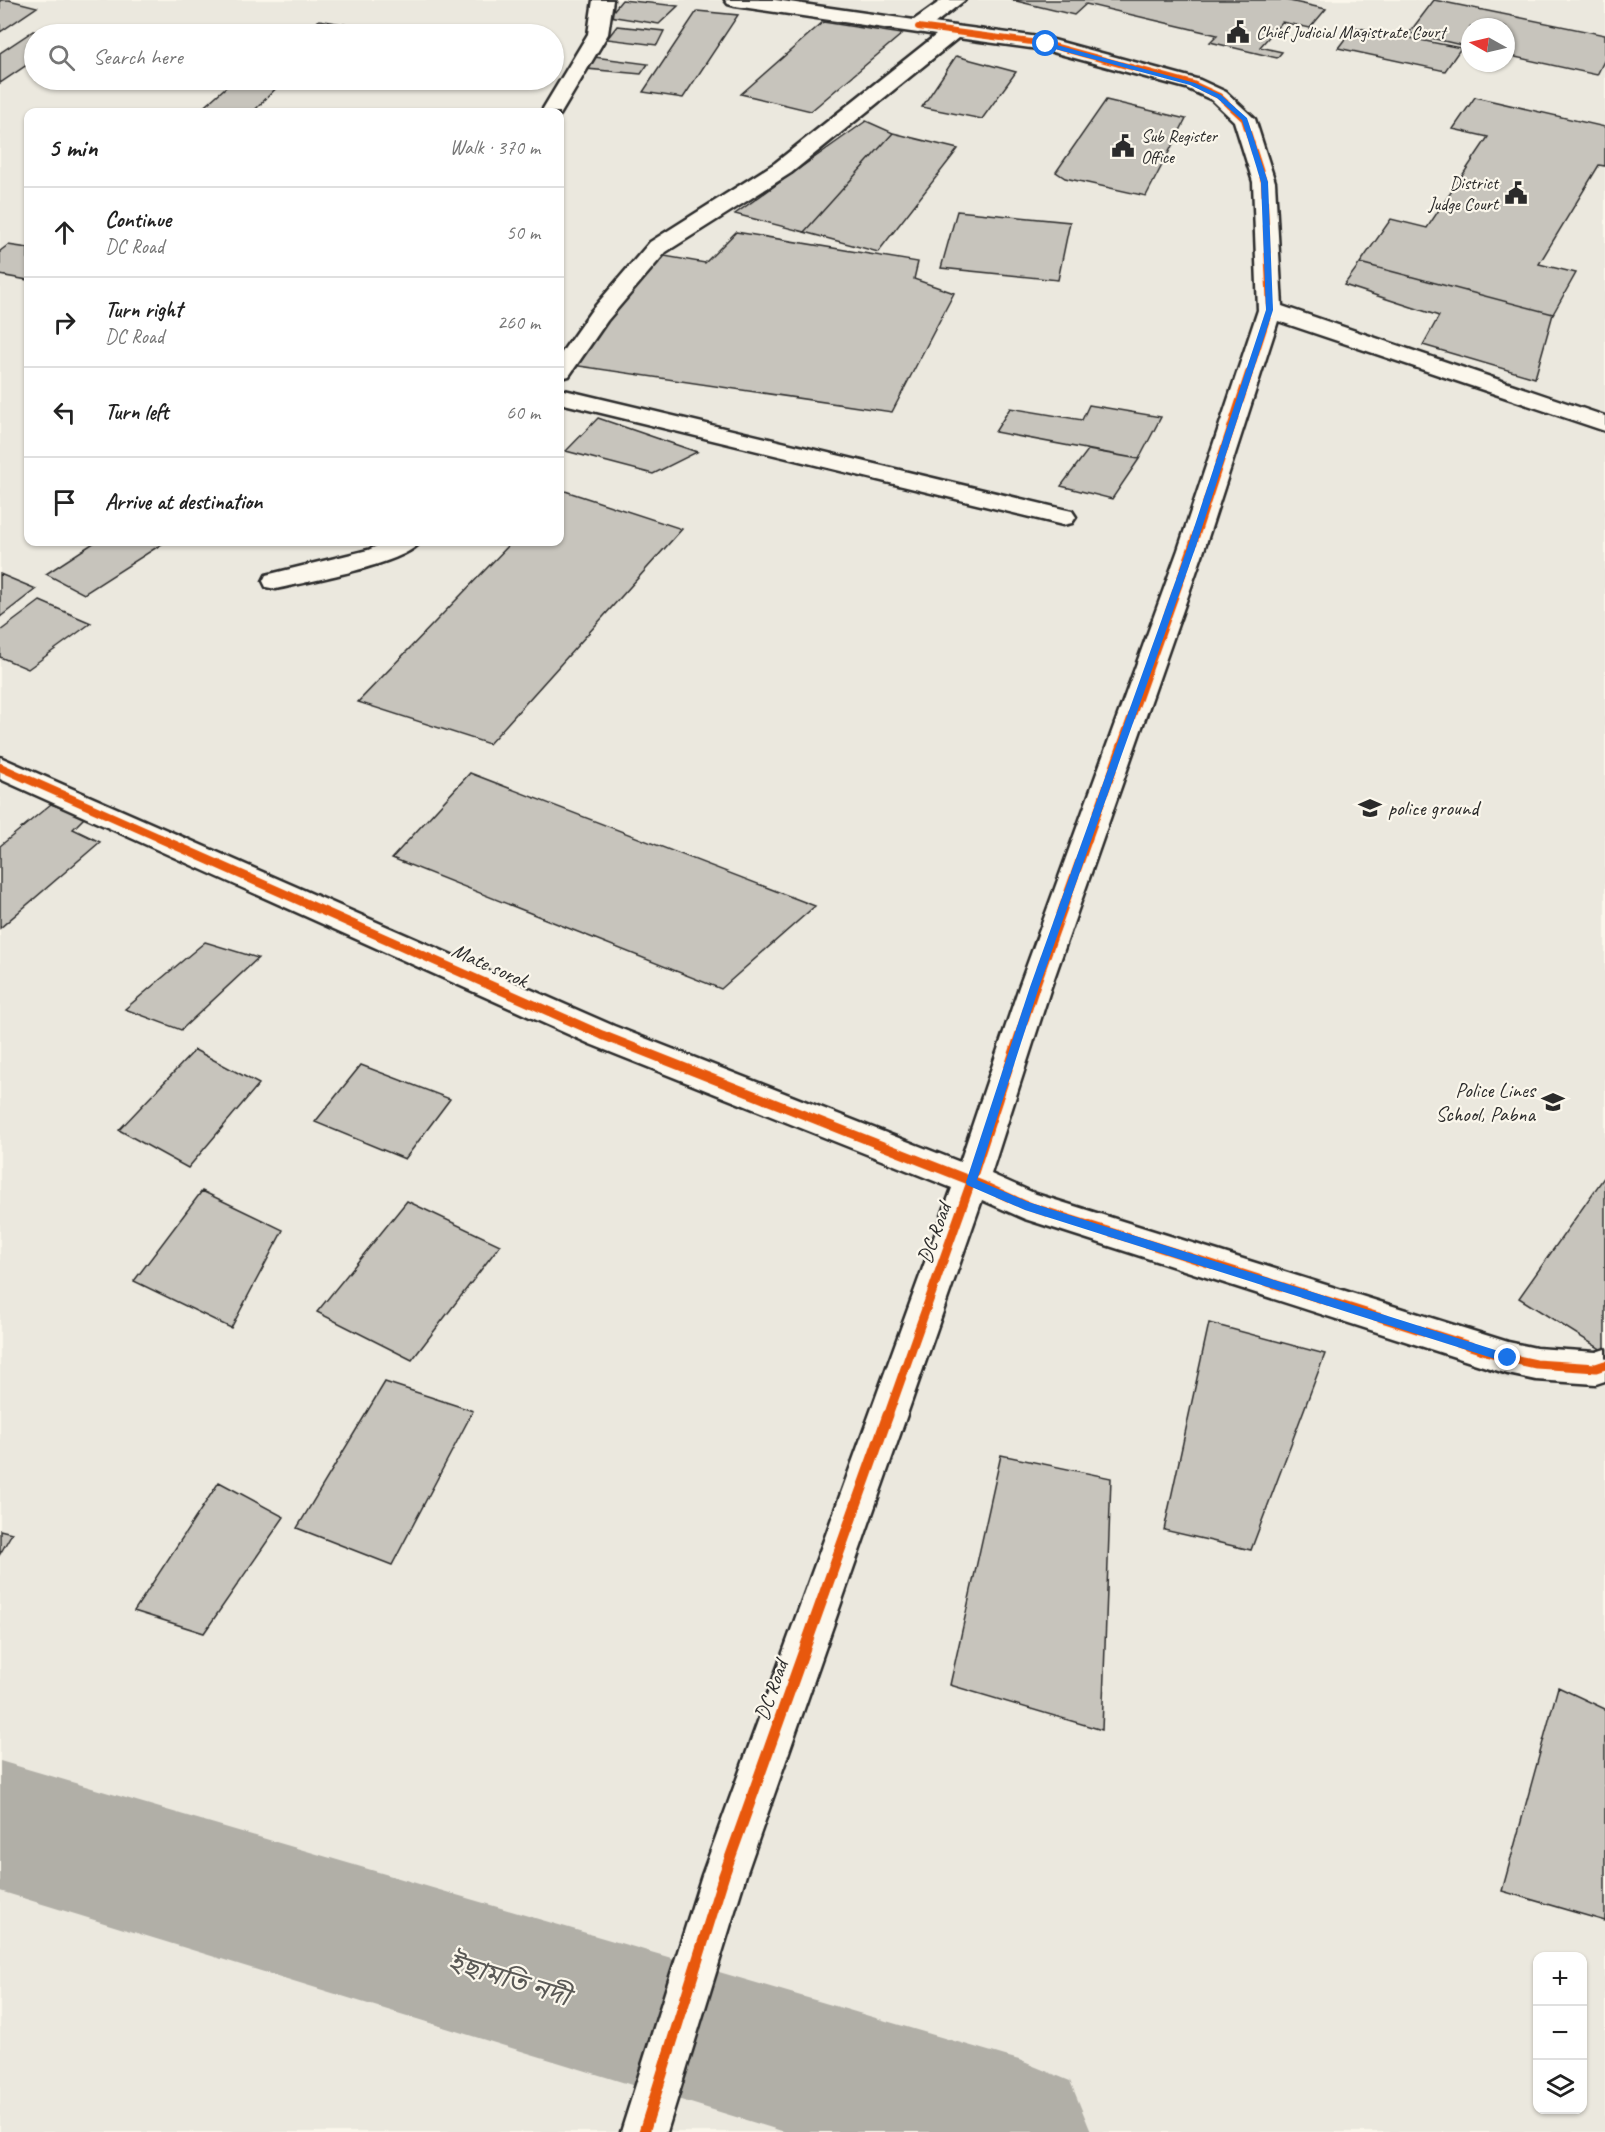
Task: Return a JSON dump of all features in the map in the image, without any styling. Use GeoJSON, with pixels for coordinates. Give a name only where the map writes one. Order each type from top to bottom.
{"type":"FeatureCollection","features":[{"type":"Feature","properties":{"kind":"main road"},"geometry":{"type":"LineString","coordinates":[[553,108],[598,34],[603,0]]}},
{"type":"Feature","properties":{"kind":"main road","name":"DC Road"},"geometry":{"type":"LineString","coordinates":[[644,2132],[724,1875],[978,1184],[1035,987],[1191,549],[1270,310],[1264,182],[1244,119],[1219,96],[1192,84],[1046,44],[735,0]]}},
{"type":"Feature","properties":{"kind":"main road"},"geometry":{"type":"LineString","coordinates":[[918,27],[956,0]]}},
{"type":"Feature","properties":{"kind":"main road"},"geometry":{"type":"LineString","coordinates":[[564,365],[599,316],[658,247],[783,168],[953,32]]}},
{"type":"Feature","properties":{"kind":"main road"},"geometry":{"type":"LineString","coordinates":[[1270,310],[1605,424]]}},
{"type":"Feature","properties":{"kind":"main road"},"geometry":{"type":"LineString","coordinates":[[564,397],[1063,518]]}},
{"type":"Feature","properties":{"kind":"main road"},"geometry":{"type":"LineString","coordinates":[[276,581],[377,556],[398,546]]}},
{"type":"Feature","properties":{"kind":"main road","name":"Mate sorok"},"geometry":{"type":"LineString","coordinates":[[0,767],[602,1035],[978,1184],[1025,1205],[1508,1358],[1536,1364],[1596,1368],[1605,1365]]}},
{"type":"Feature","properties":{"kind":"shaded area"},"geometry":{"type":"Polygon","coordinates":[[[0,0],[1605,0],[1605,2132],[0,2132],[0,0]]]}},
{"type":"Feature","properties":{"kind":"building"},"geometry":{"type":"Polygon","coordinates":[[[0,0],[9,0],[37,7],[0,32],[0,0]]]}},
{"type":"Feature","properties":{"kind":"building"},"geometry":{"type":"Polygon","coordinates":[[[622,0],[678,6],[659,24],[609,16],[622,0]]]}},
{"type":"Feature","properties":{"kind":"building","name":"Chief Judicial Magistrate Court"},"geometry":{"type":"Polygon","coordinates":[[[1012,0],[1285,0],[1326,9],[1310,28],[1282,22],[1260,47],[1282,52],[1277,58],[1210,42],[1217,35],[1086,4],[1074,15],[1012,0]]]}},
{"type":"Feature","properties":{"kind":"building"},"geometry":{"type":"Polygon","coordinates":[[[1434,0],[1605,35],[1605,59],[1597,75],[1515,57],[1515,18],[1461,18],[1461,45],[1409,33],[1434,0]]]}},
{"type":"Feature","properties":{"kind":"building"},"geometry":{"type":"Polygon","coordinates":[[[697,11],[738,15],[683,98],[643,92],[697,11]]]}},
{"type":"Feature","properties":{"kind":"building"},"geometry":{"type":"Polygon","coordinates":[[[319,20],[342,24],[315,24],[319,20]]]}},
{"type":"Feature","properties":{"kind":"building"},"geometry":{"type":"Polygon","coordinates":[[[823,22],[902,34],[811,111],[741,94],[823,22]]]}},
{"type":"Feature","properties":{"kind":"building"},"geometry":{"type":"Polygon","coordinates":[[[617,26],[664,31],[657,45],[607,39],[617,26]]]}},
{"type":"Feature","properties":{"kind":"building"},"geometry":{"type":"Polygon","coordinates":[[[1354,27],[1461,48],[1445,71],[1338,48],[1354,27]]]}},
{"type":"Feature","properties":{"kind":"building"},"geometry":{"type":"Polygon","coordinates":[[[24,37],[24,67],[0,83],[0,53],[24,37]]]}},
{"type":"Feature","properties":{"kind":"building"},"geometry":{"type":"Polygon","coordinates":[[[956,56],[1016,72],[982,119],[922,107],[956,56]]]}},
{"type":"Feature","properties":{"kind":"building"},"geometry":{"type":"Polygon","coordinates":[[[594,57],[648,64],[641,74],[587,69],[594,57]]]}},
{"type":"Feature","properties":{"kind":"building"},"geometry":{"type":"Polygon","coordinates":[[[223,90],[274,90],[257,108],[202,108],[223,90]]]}},
{"type":"Feature","properties":{"kind":"building","name":"District Judge Court"},"geometry":{"type":"Polygon","coordinates":[[[1475,97],[1605,127],[1605,166],[1599,165],[1539,264],[1576,273],[1553,314],[1360,263],[1391,219],[1427,228],[1488,137],[1453,129],[1475,97]]]}},
{"type":"Feature","properties":{"kind":"building","name":"Sub Register Office"},"geometry":{"type":"Polygon","coordinates":[[[1106,100],[1186,119],[1146,196],[1065,178],[1056,172],[1106,100]]]}},
{"type":"Feature","properties":{"kind":"building"},"geometry":{"type":"Polygon","coordinates":[[[866,121],[893,133],[804,232],[735,214],[866,121]]]}},
{"type":"Feature","properties":{"kind":"building"},"geometry":{"type":"Polygon","coordinates":[[[893,133],[958,149],[878,252],[804,232],[893,133]]]}},
{"type":"Feature","properties":{"kind":"building"},"geometry":{"type":"Polygon","coordinates":[[[957,211],[1070,222],[1058,280],[941,268],[957,211]]]}},
{"type":"Feature","properties":{"kind":"building"},"geometry":{"type":"Polygon","coordinates":[[[736,232],[918,262],[914,279],[954,293],[892,412],[572,365],[653,254],[705,263],[736,232]]]}},
{"type":"Feature","properties":{"kind":"building"},"geometry":{"type":"Polygon","coordinates":[[[8,245],[24,247],[24,279],[0,275],[0,251],[8,245]]]}},
{"type":"Feature","properties":{"kind":"building"},"geometry":{"type":"Polygon","coordinates":[[[1360,263],[1553,314],[1535,378],[1423,345],[1439,316],[1344,285],[1360,263]]]}},
{"type":"Feature","properties":{"kind":"building"},"geometry":{"type":"Polygon","coordinates":[[[1089,405],[1161,417],[1139,459],[995,432],[1010,408],[1082,420],[1089,405]]]}},
{"type":"Feature","properties":{"kind":"building"},"geometry":{"type":"Polygon","coordinates":[[[598,418],[697,452],[653,474],[566,451],[598,418]]]}},
{"type":"Feature","properties":{"kind":"building"},"geometry":{"type":"Polygon","coordinates":[[[1088,450],[1139,459],[1112,499],[1061,486],[1088,450]]]}},
{"type":"Feature","properties":{"kind":"building"},"geometry":{"type":"Polygon","coordinates":[[[564,491],[682,529],[489,744],[358,702],[508,546],[564,546],[564,491]]]}},
{"type":"Feature","properties":{"kind":"building"},"geometry":{"type":"Polygon","coordinates":[[[89,546],[159,546],[84,594],[46,574],[89,546]]]}},
{"type":"Feature","properties":{"kind":"building"},"geometry":{"type":"Polygon","coordinates":[[[0,574],[36,589],[0,617],[0,574]]]}},
{"type":"Feature","properties":{"kind":"building"},"geometry":{"type":"Polygon","coordinates":[[[40,601],[91,623],[28,669],[0,657],[0,631],[40,601]]]}},
{"type":"Feature","properties":{"kind":"building"},"geometry":{"type":"Polygon","coordinates":[[[470,773],[815,906],[721,989],[392,858],[470,773]]]}},
{"type":"Feature","properties":{"kind":"building"},"geometry":{"type":"Polygon","coordinates":[[[51,804],[85,817],[73,829],[100,842],[0,928],[0,846],[51,804]]]}},
{"type":"Feature","properties":{"kind":"building"},"geometry":{"type":"Polygon","coordinates":[[[205,942],[258,958],[181,1030],[125,1009],[205,942]]]}},
{"type":"Feature","properties":{"kind":"building"},"geometry":{"type":"Polygon","coordinates":[[[195,1050],[259,1084],[188,1168],[119,1130],[195,1050]]]}},
{"type":"Feature","properties":{"kind":"building"},"geometry":{"type":"Polygon","coordinates":[[[361,1065],[450,1099],[405,1159],[315,1122],[361,1065]]]}},
{"type":"Feature","properties":{"kind":"building"},"geometry":{"type":"Polygon","coordinates":[[[1605,1176],[1605,1352],[1519,1298],[1605,1176]]]}},
{"type":"Feature","properties":{"kind":"building"},"geometry":{"type":"Polygon","coordinates":[[[202,1191],[283,1230],[231,1328],[134,1281],[202,1191]]]}},
{"type":"Feature","properties":{"kind":"building"},"geometry":{"type":"Polygon","coordinates":[[[407,1201],[500,1245],[412,1360],[317,1312],[407,1201]]]}},
{"type":"Feature","properties":{"kind":"building"},"geometry":{"type":"Polygon","coordinates":[[[1209,1323],[1325,1354],[1251,1550],[1164,1530],[1209,1323]]]}},
{"type":"Feature","properties":{"kind":"building"},"geometry":{"type":"Polygon","coordinates":[[[385,1382],[473,1411],[392,1565],[297,1528],[385,1382]]]}},
{"type":"Feature","properties":{"kind":"building"},"geometry":{"type":"Polygon","coordinates":[[[1001,1455],[1111,1478],[1102,1730],[950,1685],[1001,1455]]]}},
{"type":"Feature","properties":{"kind":"building"},"geometry":{"type":"Polygon","coordinates":[[[219,1482],[284,1517],[204,1633],[134,1611],[219,1482]]]}},
{"type":"Feature","properties":{"kind":"building"},"geometry":{"type":"Polygon","coordinates":[[[0,1530],[12,1533],[0,1554],[0,1530]]]}},
{"type":"Feature","properties":{"kind":"building"},"geometry":{"type":"Polygon","coordinates":[[[1558,1687],[1605,1709],[1605,1921],[1502,1891],[1558,1687]]]}},
{"type":"Feature","properties":{"kind":"waterway","name":"ইছামতি নদী"},"geometry":{"type":"LineString","coordinates":[[0,1826],[1019,2132]]}},
{"type":"Feature","properties":{"kind":"cycle path"},"geometry":{"type":"LineString","coordinates":[[644,2132],[724,1875],[971,1182],[1035,987],[1191,550],[1270,310],[1264,182],[1244,119],[1219,96],[1193,84],[1046,44],[918,27]]}},
{"type":"Feature","properties":{"kind":"cycle path"},"geometry":{"type":"LineString","coordinates":[[0,767],[602,1035],[984,1186],[1025,1205],[1508,1358],[1536,1364],[1596,1368],[1605,1365]]}},
{"type":"Feature","properties":{"kind":"place","name":"Chief Judicial Magistrate Court"},"geometry":{"type":"Point","coordinates":[1238,32]}},
{"type":"Feature","properties":{"kind":"place","name":"Sub Register Office"},"geometry":{"type":"Point","coordinates":[1123,146]}},
{"type":"Feature","properties":{"kind":"place","name":"District Judge Court"},"geometry":{"type":"Point","coordinates":[1516,193]}},
{"type":"Feature","properties":{"kind":"place","name":"police ground"},"geometry":{"type":"Point","coordinates":[1370,808]}},
{"type":"Feature","properties":{"kind":"place","name":"Police Lines School, Pabna"},"geometry":{"type":"Point","coordinates":[1553,1102]}},
{"type":"Feature","properties":{"kind":"route"},"geometry":{"type":"LineString","coordinates":[[1046,44],[1192,84],[1219,96],[1244,119],[1264,182],[1270,310],[1191,549],[1035,987],[971,1182],[1025,1205],[1508,1358]]}}]}
